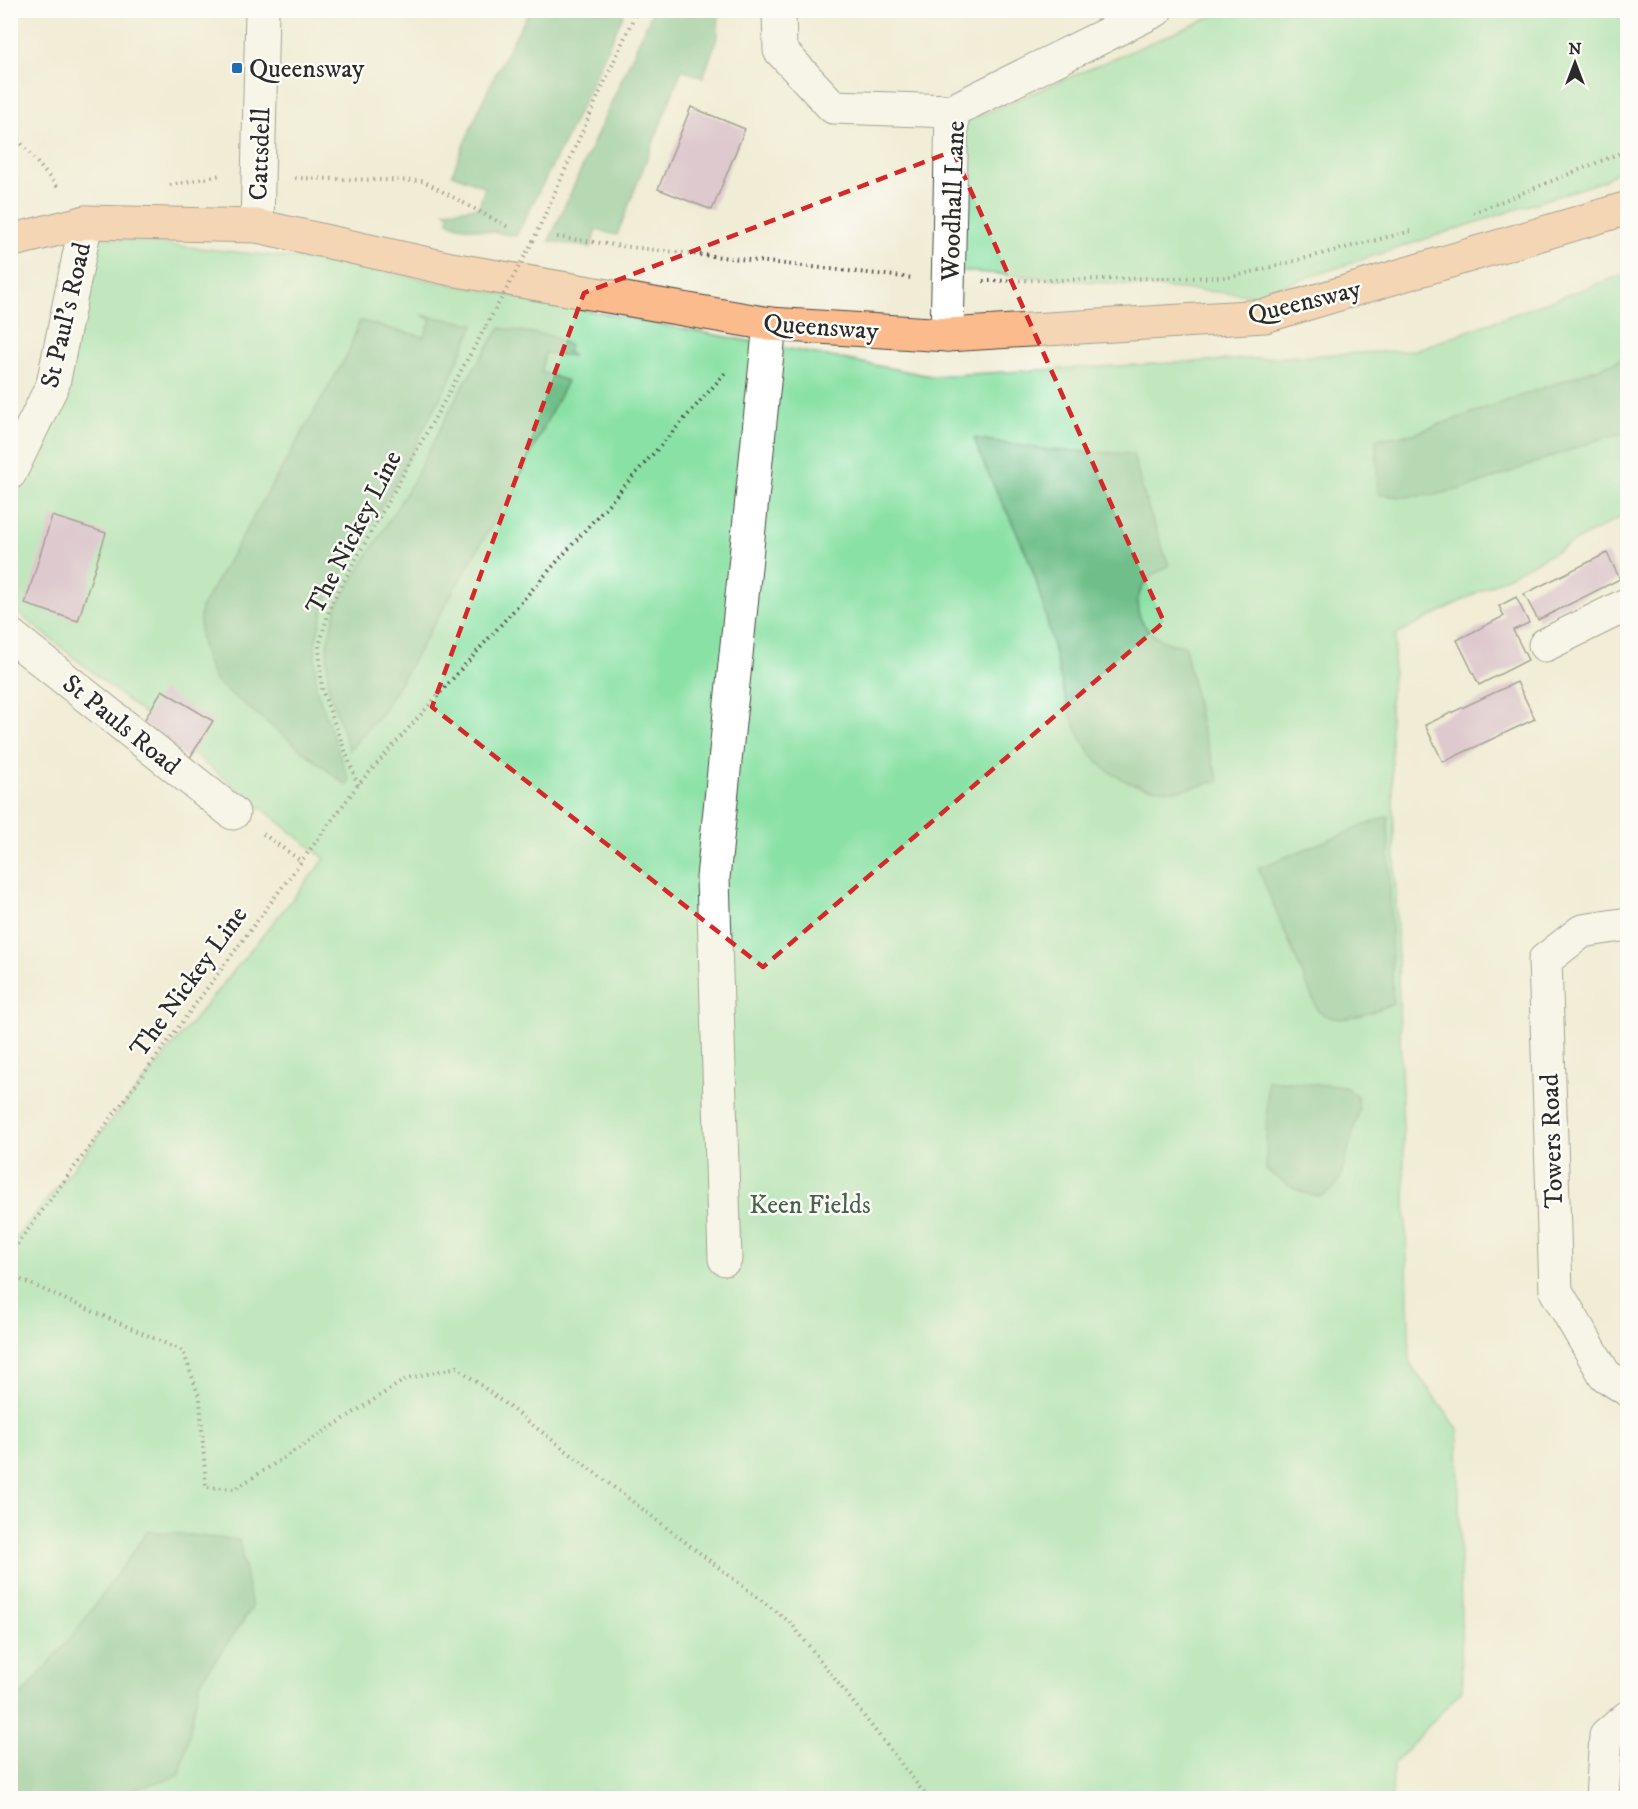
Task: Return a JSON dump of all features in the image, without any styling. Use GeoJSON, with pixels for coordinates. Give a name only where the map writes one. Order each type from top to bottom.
{"type":"FeatureCollection","features":[{"type":"Feature","properties":{"kind":"main road","name":"Queensway"},"geometry":{"type":"LineString","coordinates":[[10,241],[86,222],[257,226],[451,268],[770,324],[947,335],[1265,316],[1628,208]]}},
{"type":"Feature","properties":{"kind":"street","name":"Cattsdell"},"geometry":{"type":"LineString","coordinates":[[257,226],[262,10]]}},
{"type":"Feature","properties":{"kind":"street"},"geometry":{"type":"LineString","coordinates":[[779,10],[780,50],[833,107],[952,111]]}},
{"type":"Feature","properties":{"kind":"street","name":"Woodhall Lane"},"geometry":{"type":"LineString","coordinates":[[947,335],[952,111],[1156,10]]}},
{"type":"Feature","properties":{"kind":"street","name":"St Paul's Road"},"geometry":{"type":"LineString","coordinates":[[10,473],[53,384],[86,222]]}},
{"type":"Feature","properties":{"kind":"street"},"geometry":{"type":"LineString","coordinates":[[725,1259],[713,878],[770,324]]}},
{"type":"Feature","properties":{"kind":"street"},"geometry":{"type":"LineString","coordinates":[[1545,645],[1628,604]]}},
{"type":"Feature","properties":{"kind":"street","name":"St Pauls Road"},"geometry":{"type":"LineString","coordinates":[[10,635],[233,813]]}},
{"type":"Feature","properties":{"kind":"street","name":"Towers Road"},"geometry":{"type":"LineString","coordinates":[[1628,924],[1582,931],[1545,960],[1556,1291],[1605,1375],[1628,1390]]}},
{"type":"Feature","properties":{"kind":"street"},"geometry":{"type":"LineString","coordinates":[[1602,1798],[1606,1736],[1628,1717]]}},
{"type":"Feature","properties":{"kind":"path","name":"The Nickey Line"},"geometry":{"type":"LineString","coordinates":[[10,1254],[358,785],[322,690],[319,646],[331,604],[533,241],[638,10]]}},
{"type":"Feature","properties":{"kind":"path"},"geometry":{"type":"LineString","coordinates":[[10,130],[86,222]]}},
{"type":"Feature","properties":{"kind":"path"},"geometry":{"type":"LineString","coordinates":[[1468,215],[1628,150]]}},
{"type":"Feature","properties":{"kind":"path"},"geometry":{"type":"LineString","coordinates":[[557,237],[949,282],[1232,277],[1413,231]]}},
{"type":"Feature","properties":{"kind":"path"},"geometry":{"type":"LineString","coordinates":[[358,785],[730,368]]}},
{"type":"Feature","properties":{"kind":"path"},"geometry":{"type":"LineString","coordinates":[[233,813],[301,861]]}},
{"type":"Feature","properties":{"kind":"path"},"geometry":{"type":"LineString","coordinates":[[10,1275],[183,1351],[200,1398],[206,1487],[235,1490],[406,1379],[457,1367],[791,1623],[928,1798]]}},
{"type":"Feature","properties":{"kind":"highlighted area"},"geometry":{"type":"Polygon","coordinates":[[[953,151],[1164,622],[763,967],[432,707],[584,293],[953,151]]]}},
{"type":"Feature","properties":{"kind":"green space"},"geometry":{"type":"Polygon","coordinates":[[[653,10],[719,11],[718,35],[703,78],[682,69],[617,235],[596,230],[591,248],[549,241],[653,10]]]}},
{"type":"Feature","properties":{"kind":"green space"},"geometry":{"type":"Polygon","coordinates":[[[530,11],[625,11],[567,137],[516,236],[458,226],[447,221],[450,215],[445,211],[479,207],[485,187],[452,174],[488,91],[530,11]]]}},
{"type":"Feature","properties":{"kind":"green space"},"geometry":{"type":"Polygon","coordinates":[[[1225,11],[1627,11],[1627,165],[1603,181],[1254,295],[949,270],[946,130],[1225,11]]]}},
{"type":"Feature","properties":{"kind":"green space","name":"Keen Fields"},"geometry":{"type":"Polygon","coordinates":[[[96,237],[339,263],[931,376],[1416,350],[1627,273],[1627,514],[1396,635],[1390,704],[1410,1364],[1458,1429],[1462,1690],[1393,1764],[1392,1798],[11,1798],[10,1245],[325,859],[11,607],[11,502],[49,421],[96,237]]]}},
{"type":"Feature","properties":{"kind":"green space"},"geometry":{"type":"Polygon","coordinates":[[[422,315],[474,324],[449,381],[399,476],[325,603],[315,643],[316,688],[349,781],[346,785],[216,682],[202,646],[201,608],[347,355],[360,321],[424,337],[431,320],[422,315]]]}},
{"type":"Feature","properties":{"kind":"green space"},"geometry":{"type":"Polygon","coordinates":[[[500,328],[552,336],[570,346],[567,352],[573,356],[545,353],[541,372],[567,381],[515,485],[405,674],[381,714],[349,750],[328,686],[327,644],[337,606],[412,483],[462,387],[500,328]]]}},
{"type":"Feature","properties":{"kind":"green space"},"geometry":{"type":"Polygon","coordinates":[[[1627,355],[1627,433],[1605,437],[1473,486],[1435,495],[1401,497],[1378,494],[1376,439],[1413,434],[1613,363],[1627,355]]]}},
{"type":"Feature","properties":{"kind":"green space"},"geometry":{"type":"Polygon","coordinates":[[[974,438],[1048,450],[1133,454],[1145,499],[1169,566],[1145,582],[1138,597],[1140,619],[1146,628],[1163,641],[1185,645],[1201,726],[1219,781],[1180,790],[1142,787],[1118,777],[1099,763],[1084,744],[1065,696],[1045,612],[1030,563],[986,470],[974,438]]]}},
{"type":"Feature","properties":{"kind":"green space"},"geometry":{"type":"Polygon","coordinates":[[[1388,816],[1393,1004],[1346,1019],[1327,1016],[1318,1011],[1258,868],[1388,816]]]}},
{"type":"Feature","properties":{"kind":"green space"},"geometry":{"type":"Polygon","coordinates":[[[1267,1080],[1345,1087],[1357,1096],[1359,1110],[1340,1179],[1333,1190],[1324,1195],[1315,1196],[1305,1193],[1266,1170],[1267,1080]]]}},
{"type":"Feature","properties":{"kind":"green space"},"geometry":{"type":"Polygon","coordinates":[[[148,1531],[239,1540],[252,1608],[200,1682],[180,1775],[112,1798],[11,1798],[11,1707],[74,1634],[148,1531]]]}},
{"type":"Feature","properties":{"kind":"building"},"geometry":{"type":"Polygon","coordinates":[[[691,107],[745,129],[712,210],[658,189],[691,107]]]}},
{"type":"Feature","properties":{"kind":"building"},"geometry":{"type":"Polygon","coordinates":[[[52,516],[106,533],[78,621],[25,604],[52,516]]]}},
{"type":"Feature","properties":{"kind":"building"},"geometry":{"type":"Polygon","coordinates":[[[1607,553],[1620,579],[1538,620],[1524,594],[1607,553]]]}},
{"type":"Feature","properties":{"kind":"building"},"geometry":{"type":"Polygon","coordinates":[[[1516,597],[1529,623],[1513,630],[1528,660],[1479,685],[1457,640],[1504,616],[1499,606],[1516,597]]]}},
{"type":"Feature","properties":{"kind":"building"},"geometry":{"type":"Polygon","coordinates":[[[1517,682],[1535,719],[1443,762],[1425,725],[1517,682]]]}},
{"type":"Feature","properties":{"kind":"building"},"geometry":{"type":"Polygon","coordinates":[[[162,690],[213,721],[189,759],[139,729],[162,690]]]}},
{"type":"Feature","properties":{"kind":"place","name":"Queensway"},"geometry":{"type":"Point","coordinates":[237,68]}}]}
